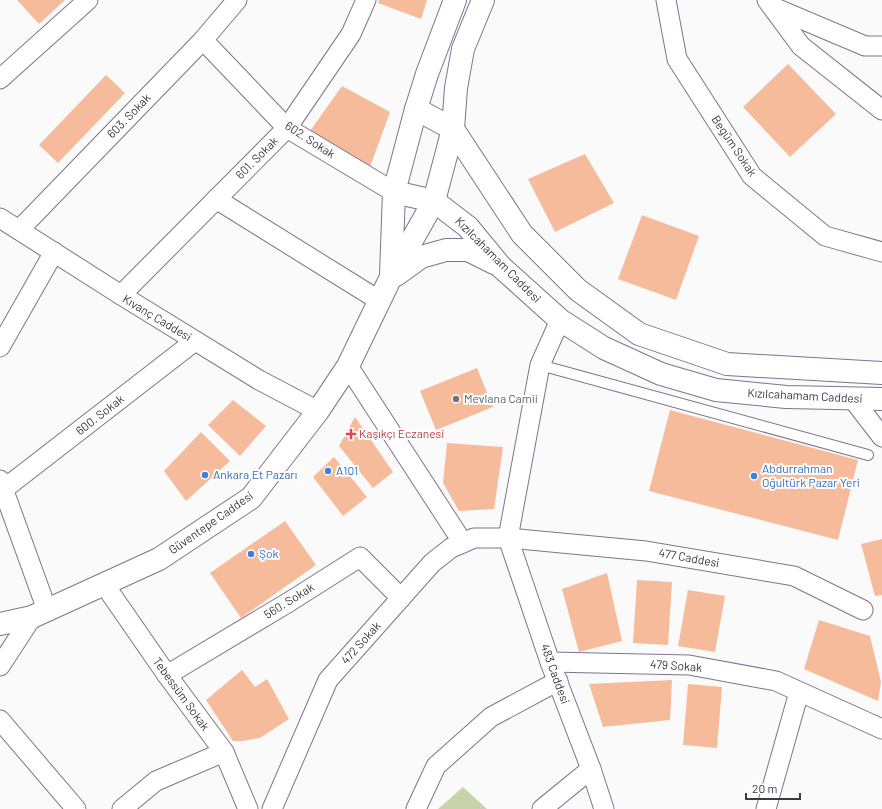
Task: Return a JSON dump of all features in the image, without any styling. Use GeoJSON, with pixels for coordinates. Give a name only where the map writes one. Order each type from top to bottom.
{"type":"FeatureCollection","features":[{"type":"Feature","properties":{"kind":"main road"},"geometry":{"type":"LineString","coordinates":[[390,280],[394,192],[427,74],[455,0]]}},
{"type":"Feature","properties":{"kind":"main road"},"geometry":{"type":"LineString","coordinates":[[453,129],[456,88],[463,49],[482,0]]}},
{"type":"Feature","properties":{"kind":"main road"},"geometry":{"type":"LineString","coordinates":[[416,110],[453,129],[522,234],[578,290],[639,334],[727,364],[881,373]]}},
{"type":"Feature","properties":{"kind":"main road","name":"Güventepe Caddesi"},"geometry":{"type":"LineString","coordinates":[[0,624],[40,613],[159,559],[251,498],[318,411],[348,366],[390,280],[434,201],[453,129]]}},
{"type":"Feature","properties":{"kind":"main road","name":"Kızılcahamam Caddesi"},"geometry":{"type":"LineString","coordinates":[[394,192],[434,201],[468,227],[501,267],[560,320],[604,348],[654,371],[716,390],[786,397],[882,399]]}},
{"type":"Feature","properties":{"kind":"main road"},"geometry":{"type":"LineString","coordinates":[[390,280],[421,257],[446,250],[468,250],[501,267]]}},
{"type":"Feature","properties":{"kind":"street"},"geometry":{"type":"LineString","coordinates":[[0,79],[88,0]]}},
{"type":"Feature","properties":{"kind":"street","name":"603. Sokak"},"geometry":{"type":"LineString","coordinates":[[19,230],[203,40],[237,0]]}},
{"type":"Feature","properties":{"kind":"street","name":"601. Sokak"},"geometry":{"type":"LineString","coordinates":[[121,295],[287,128],[351,34],[366,0]]}},
{"type":"Feature","properties":{"kind":"street","name":"Begüm Sokak"},"geometry":{"type":"LineString","coordinates":[[666,0],[676,59],[752,176],[825,236],[882,252]]}},
{"type":"Feature","properties":{"kind":"street"},"geometry":{"type":"LineString","coordinates":[[769,3],[865,46],[882,46]]}},
{"type":"Feature","properties":{"kind":"street"},"geometry":{"type":"LineString","coordinates":[[769,3],[801,46],[882,110]]}},
{"type":"Feature","properties":{"kind":"street","name":"602. Sokak"},"geometry":{"type":"LineString","coordinates":[[203,40],[287,128],[394,192]]}},
{"type":"Feature","properties":{"kind":"street"},"geometry":{"type":"LineString","coordinates":[[216,199],[380,300]]}},
{"type":"Feature","properties":{"kind":"street","name":"Kıvanç Caddesi"},"geometry":{"type":"LineString","coordinates":[[0,218],[259,380],[318,411]]}},
{"type":"Feature","properties":{"kind":"street"},"geometry":{"type":"LineString","coordinates":[[0,347],[54,252]]}},
{"type":"Feature","properties":{"kind":"street"},"geometry":{"type":"LineString","coordinates":[[508,538],[540,365],[560,320]]}},
{"type":"Feature","properties":{"kind":"street","name":"600. Sokak"},"geometry":{"type":"LineString","coordinates":[[2,484],[195,341]]}},
{"type":"Feature","properties":{"kind":"street"},"geometry":{"type":"LineString","coordinates":[[348,366],[463,543]]}},
{"type":"Feature","properties":{"kind":"street"},"geometry":{"type":"LineString","coordinates":[[852,398],[882,437]]}},
{"type":"Feature","properties":{"kind":"street"},"geometry":{"type":"LineString","coordinates":[[0,666],[40,613],[2,484]]}},
{"type":"Feature","properties":{"kind":"street","name":"472 Sokak"},"geometry":{"type":"LineString","coordinates":[[272,809],[328,680],[432,563],[451,548],[474,538],[508,538]]}},
{"type":"Feature","properties":{"kind":"street","name":"477 Caddesi"},"geometry":{"type":"LineString","coordinates":[[508,538],[646,551],[794,576],[863,610]]}},
{"type":"Feature","properties":{"kind":"street","name":"483 Caddesi"},"geometry":{"type":"LineString","coordinates":[[508,538],[550,662],[591,769],[604,809]]}},
{"type":"Feature","properties":{"kind":"street","name":"560. Sokak"},"geometry":{"type":"LineString","coordinates":[[167,675],[289,602],[360,557],[401,598]]}},
{"type":"Feature","properties":{"kind":"street","name":"Tebessüm Sokak"},"geometry":{"type":"LineString","coordinates":[[104,584],[167,675],[224,752],[248,809]]}},
{"type":"Feature","properties":{"kind":"street","name":"479 Sokak"},"geometry":{"type":"LineString","coordinates":[[550,662],[689,665],[776,681],[882,729]]}},
{"type":"Feature","properties":{"kind":"street"},"geometry":{"type":"LineString","coordinates":[[416,809],[436,766],[491,717],[558,681]]}},
{"type":"Feature","properties":{"kind":"street"},"geometry":{"type":"LineString","coordinates":[[766,809],[799,692]]}},
{"type":"Feature","properties":{"kind":"street"},"geometry":{"type":"LineString","coordinates":[[0,720],[76,809]]}},
{"type":"Feature","properties":{"kind":"street"},"geometry":{"type":"LineString","coordinates":[[122,809],[156,781],[224,752]]}},
{"type":"Feature","properties":{"kind":"street"},"geometry":{"type":"LineString","coordinates":[[542,809],[591,769]]}},
{"type":"Feature","properties":{"kind":"lane"},"geometry":{"type":"LineString","coordinates":[[540,365],[868,456]]}},
{"type":"Feature","properties":{"kind":"green space"},"geometry":{"type":"Polygon","coordinates":[[[463,787],[487,809],[438,809],[463,787]]]}},
{"type":"Feature","properties":{"kind":"building"},"geometry":{"type":"Polygon","coordinates":[[[17,0],[65,0],[39,24],[17,0]]]}},
{"type":"Feature","properties":{"kind":"building"},"geometry":{"type":"Polygon","coordinates":[[[379,0],[427,0],[421,19],[378,3],[379,0]]]}},
{"type":"Feature","properties":{"kind":"building"},"geometry":{"type":"Polygon","coordinates":[[[788,64],[836,114],[790,157],[743,107],[788,64]]]}},
{"type":"Feature","properties":{"kind":"building"},"geometry":{"type":"Polygon","coordinates":[[[106,75],[125,93],[58,163],[39,145],[106,75]]]}},
{"type":"Feature","properties":{"kind":"building"},"geometry":{"type":"Polygon","coordinates":[[[342,86],[390,112],[370,167],[310,131],[342,86]]]}},
{"type":"Feature","properties":{"kind":"building"},"geometry":{"type":"Polygon","coordinates":[[[585,154],[614,203],[555,232],[528,179],[585,154]]]}},
{"type":"Feature","properties":{"kind":"building"},"geometry":{"type":"Polygon","coordinates":[[[642,215],[699,236],[676,300],[618,279],[642,215]]]}},
{"type":"Feature","properties":{"kind":"building","name":"Mevlana Camii"},"geometry":{"type":"Polygon","coordinates":[[[477,368],[493,407],[436,430],[420,391],[477,368]]]}},
{"type":"Feature","properties":{"kind":"building"},"geometry":{"type":"Polygon","coordinates":[[[233,400],[266,426],[240,456],[208,425],[233,400]]]}},
{"type":"Feature","properties":{"kind":"building","name":"Abdurrahman Oğultürk Pazar Yeri"},"geometry":{"type":"Polygon","coordinates":[[[670,410],[858,460],[838,540],[649,491],[670,410]]]}},
{"type":"Feature","properties":{"kind":"building"},"geometry":{"type":"Polygon","coordinates":[[[355,417],[393,472],[373,488],[339,446],[355,417]]]}},
{"type":"Feature","properties":{"kind":"building"},"geometry":{"type":"Polygon","coordinates":[[[201,432],[230,461],[186,501],[164,471],[201,432]]]}},
{"type":"Feature","properties":{"kind":"building"},"geometry":{"type":"Polygon","coordinates":[[[447,443],[503,447],[494,509],[459,511],[443,483],[447,443]]]}},
{"type":"Feature","properties":{"kind":"building"},"geometry":{"type":"Polygon","coordinates":[[[334,457],[367,497],[343,516],[313,477],[334,457]]]}},
{"type":"Feature","properties":{"kind":"building"},"geometry":{"type":"Polygon","coordinates":[[[285,521],[316,565],[241,618],[210,573],[285,521]]]}},
{"type":"Feature","properties":{"kind":"building"},"geometry":{"type":"Polygon","coordinates":[[[882,539],[882,595],[875,596],[861,544],[882,539]]]}},
{"type":"Feature","properties":{"kind":"building"},"geometry":{"type":"Polygon","coordinates":[[[607,573],[622,641],[579,652],[562,589],[607,573]]]}},
{"type":"Feature","properties":{"kind":"building"},"geometry":{"type":"Polygon","coordinates":[[[637,580],[672,582],[668,645],[633,643],[637,580]]]}},
{"type":"Feature","properties":{"kind":"building"},"geometry":{"type":"Polygon","coordinates":[[[688,590],[725,596],[715,652],[678,646],[688,590]]]}},
{"type":"Feature","properties":{"kind":"building"},"geometry":{"type":"Polygon","coordinates":[[[819,620],[870,636],[881,682],[878,701],[804,669],[819,620]]]}},
{"type":"Feature","properties":{"kind":"building"},"geometry":{"type":"Polygon","coordinates":[[[242,670],[255,687],[267,679],[289,719],[260,738],[233,741],[206,700],[242,670]]]}},
{"type":"Feature","properties":{"kind":"building"},"geometry":{"type":"Polygon","coordinates":[[[672,680],[670,720],[603,727],[589,684],[672,680]]]}},
{"type":"Feature","properties":{"kind":"building"},"geometry":{"type":"Polygon","coordinates":[[[688,684],[722,687],[717,748],[683,745],[688,684]]]}},
{"type":"Feature","properties":{"kind":"place","name":"Mevlana Camii"},"geometry":{"type":"Point","coordinates":[456,399]}},
{"type":"Feature","properties":{"kind":"place","name":"Kaşıkçı Eczanesi"},"geometry":{"type":"Point","coordinates":[351,434]}},
{"type":"Feature","properties":{"kind":"place","name":"A101"},"geometry":{"type":"Point","coordinates":[328,471]}},
{"type":"Feature","properties":{"kind":"place","name":"Ankara Et Pazarı"},"geometry":{"type":"Point","coordinates":[205,475]}},
{"type":"Feature","properties":{"kind":"place","name":"Abdurrahman Oğultürk Pazar Yeri"},"geometry":{"type":"Point","coordinates":[754,476]}},
{"type":"Feature","properties":{"kind":"place","name":"Şok"},"geometry":{"type":"Point","coordinates":[251,554]}}]}
